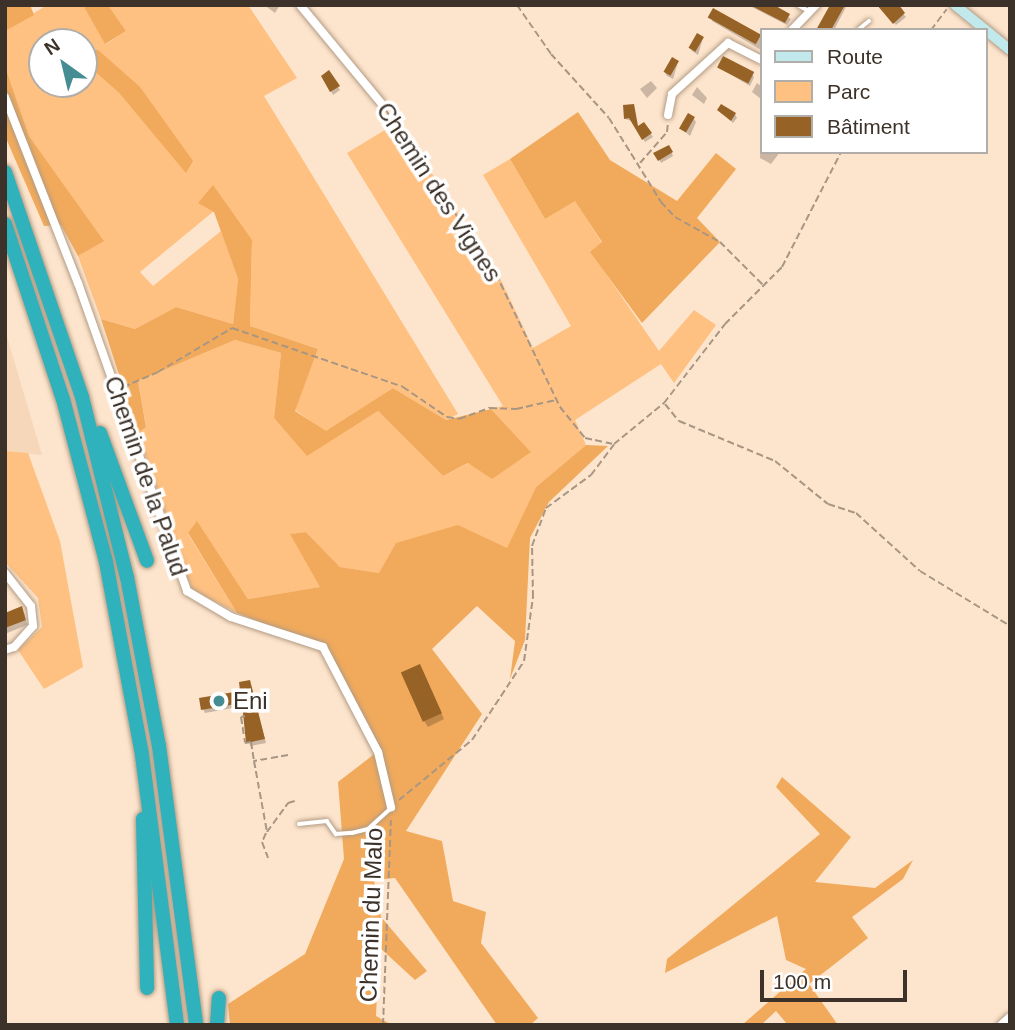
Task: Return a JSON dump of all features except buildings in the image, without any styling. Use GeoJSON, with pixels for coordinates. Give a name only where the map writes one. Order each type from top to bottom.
{"type":"FeatureCollection","features":[{"type":"Feature","properties":{"kind":"highway"},"geometry":{"type":"LineString","coordinates":[[5,172],[146,561]]}},
{"type":"Feature","properties":{"kind":"highway"},"geometry":{"type":"LineString","coordinates":[[5,224],[79,454],[106,562],[142,755],[177,1025]]}},
{"type":"Feature","properties":{"kind":"highway"},"geometry":{"type":"LineString","coordinates":[[61,327],[111,506],[142,650],[196,1025]]}},
{"type":"Feature","properties":{"kind":"highway"},"geometry":{"type":"LineString","coordinates":[[142,755],[147,988]]}},
{"type":"Feature","properties":{"kind":"highway"},"geometry":{"type":"LineString","coordinates":[[216,1025],[219,998]]}},
{"type":"Feature","properties":{"kind":"main road"},"geometry":{"type":"LineString","coordinates":[[955,5],[983,28]]}},
{"type":"Feature","properties":{"kind":"main road"},"geometry":{"type":"LineString","coordinates":[[987,31],[1010,50]]}},
{"type":"Feature","properties":{"kind":"street","name":"Chemin des Vignes"},"geometry":{"type":"LineString","coordinates":[[300,5],[381,103]]}},
{"type":"Feature","properties":{"kind":"street"},"geometry":{"type":"LineString","coordinates":[[794,28],[813,8]]}},
{"type":"Feature","properties":{"kind":"street"},"geometry":{"type":"LineString","coordinates":[[668,115],[672,94],[728,43],[760,59]]}},
{"type":"Feature","properties":{"kind":"street","name":"Chemin de la Palud"},"geometry":{"type":"LineString","coordinates":[[5,97],[116,390],[187,591],[231,617],[323,647],[377,752],[391,807]]}},
{"type":"Feature","properties":{"kind":"street"},"geometry":{"type":"LineString","coordinates":[[5,573],[31,606],[33,626],[15,647],[5,650]]}},
{"type":"Feature","properties":{"kind":"street"},"geometry":{"type":"LineString","coordinates":[[1001,1025],[1010,1017]]}},
{"type":"Feature","properties":{"kind":"lane"},"geometry":{"type":"LineString","coordinates":[[798,5],[813,8]]}},
{"type":"Feature","properties":{"kind":"lane"},"geometry":{"type":"LineString","coordinates":[[860,28],[869,21]]}},
{"type":"Feature","properties":{"kind":"lane"},"geometry":{"type":"LineString","coordinates":[[299,824],[327,821],[336,834],[352,833],[368,829],[391,807]]}},
{"type":"Feature","properties":{"kind":"path"},"geometry":{"type":"LineString","coordinates":[[517,5],[551,54],[609,118],[675,217],[710,233],[758,274],[764,286]]}},
{"type":"Feature","properties":{"kind":"path"},"geometry":{"type":"LineString","coordinates":[[933,28],[950,5]]}},
{"type":"Feature","properties":{"kind":"path","name":"Chemin des Vignes"},"geometry":{"type":"LineString","coordinates":[[381,103],[496,274],[556,400],[585,438],[614,444]]}},
{"type":"Feature","properties":{"kind":"path"},"geometry":{"type":"LineString","coordinates":[[639,164],[667,132],[668,115]]}},
{"type":"Feature","properties":{"kind":"path"},"geometry":{"type":"LineString","coordinates":[[391,807],[472,740],[501,702],[524,661],[533,597],[532,546],[546,508],[591,475],[614,444],[664,403],[725,324],[782,267],[840,154]]}},
{"type":"Feature","properties":{"kind":"path"},"geometry":{"type":"LineString","coordinates":[[116,390],[158,372],[232,328],[403,387],[447,416],[459,419],[490,408],[516,409],[556,400]]}},
{"type":"Feature","properties":{"kind":"path"},"geometry":{"type":"LineString","coordinates":[[664,403],[679,421],[775,461],[828,504],[856,513],[920,571],[1010,626]]}},
{"type":"Feature","properties":{"kind":"path"},"geometry":{"type":"LineString","coordinates":[[245,716],[241,717],[245,743],[251,742],[267,832]]}},
{"type":"Feature","properties":{"kind":"path"},"geometry":{"type":"LineString","coordinates":[[254,761],[288,755]]}},
{"type":"Feature","properties":{"kind":"path"},"geometry":{"type":"LineString","coordinates":[[268,858],[262,842],[288,803],[295,801]]}},
{"type":"Feature","properties":{"kind":"path","name":"Chemin du Malo"},"geometry":{"type":"LineString","coordinates":[[383,1025],[391,807]]}},
{"type":"Feature","properties":{"kind":"shaded area"},"geometry":{"type":"Polygon","coordinates":[[[5,5],[30,5],[34,15],[5,31],[5,5]]]}},
{"type":"Feature","properties":{"kind":"shaded area"},"geometry":{"type":"Polygon","coordinates":[[[83,5],[108,5],[126,31],[105,44],[83,5]]]}},
{"type":"Feature","properties":{"kind":"shaded area"},"geometry":{"type":"Polygon","coordinates":[[[98,50],[140,87],[193,161],[186,173],[119,93],[98,74],[98,50]]]}},
{"type":"Feature","properties":{"kind":"shaded area"},"geometry":{"type":"Polygon","coordinates":[[[5,66],[29,136],[104,241],[78,256],[61,225],[44,226],[5,136],[5,66]]]}},
{"type":"Feature","properties":{"kind":"shaded area"},"geometry":{"type":"Polygon","coordinates":[[[578,112],[610,160],[677,201],[716,153],[736,169],[697,218],[720,242],[642,323],[590,252],[602,242],[575,201],[545,219],[510,159],[578,112]]]}},
{"type":"Feature","properties":{"kind":"shaded area"},"geometry":{"type":"Polygon","coordinates":[[[213,185],[252,240],[250,326],[318,349],[295,411],[326,431],[393,388],[446,420],[491,409],[531,452],[492,479],[468,463],[443,476],[378,411],[307,456],[274,418],[281,353],[235,340],[138,381],[146,427],[138,433],[101,319],[135,329],[176,307],[233,324],[238,279],[214,212],[198,203],[213,185]]]}},
{"type":"Feature","properties":{"kind":"shaded area"},"geometry":{"type":"Polygon","coordinates":[[[5,330],[42,455],[5,451],[5,330]]]}},
{"type":"Feature","properties":{"kind":"shaded area"},"geometry":{"type":"Polygon","coordinates":[[[586,445],[608,446],[549,502],[530,538],[525,640],[510,679],[515,641],[477,606],[432,649],[482,714],[406,831],[442,841],[453,901],[486,912],[481,943],[538,1018],[530,1025],[497,1025],[395,878],[374,880],[381,917],[427,971],[415,980],[379,947],[376,1016],[392,1025],[230,1025],[228,1004],[305,954],[344,859],[338,782],[377,752],[323,647],[237,613],[188,533],[197,521],[248,599],[320,587],[290,534],[306,532],[340,567],[379,573],[396,543],[458,525],[507,548],[536,487],[586,445]]]}},
{"type":"Feature","properties":{"kind":"shaded area"},"geometry":{"type":"Polygon","coordinates":[[[782,777],[851,837],[815,882],[875,888],[913,860],[903,879],[852,917],[868,938],[809,984],[838,1025],[788,1025],[776,1011],[761,1025],[742,1025],[806,969],[786,960],[777,916],[665,973],[667,959],[820,834],[776,787],[782,777]]]}},
{"type":"Feature","properties":{"kind":"green space"},"geometry":{"type":"Polygon","coordinates":[[[47,5],[83,5],[97,28],[28,28],[28,98],[98,98],[98,74],[119,93],[186,172],[98,50],[98,30],[106,44],[126,31],[108,5],[248,5],[297,78],[264,96],[458,414],[446,420],[393,388],[326,432],[295,410],[318,349],[250,326],[252,240],[214,211],[140,272],[153,286],[221,231],[238,279],[233,324],[176,307],[135,329],[101,319],[78,256],[103,240],[29,136],[5,66],[5,31],[47,5]]]}},
{"type":"Feature","properties":{"kind":"green space"},"geometry":{"type":"Polygon","coordinates":[[[398,122],[498,274],[533,348],[571,326],[483,175],[510,159],[545,219],[575,200],[602,243],[591,252],[659,351],[694,310],[716,325],[674,383],[661,364],[575,420],[586,445],[536,487],[507,549],[379,573],[340,567],[306,532],[291,534],[321,587],[248,599],[197,522],[188,534],[237,613],[193,590],[183,568],[138,433],[146,426],[138,381],[235,340],[281,353],[274,418],[307,455],[378,411],[443,476],[469,463],[530,451],[491,409],[503,406],[347,153],[398,122]]]}},
{"type":"Feature","properties":{"kind":"green space"},"geometry":{"type":"Polygon","coordinates":[[[5,451],[28,453],[60,541],[83,667],[44,689],[18,650],[42,627],[38,598],[5,562],[5,451]]]}},
{"type":"Feature","properties":{"kind":"place","name":"Eni"},"geometry":{"type":"Point","coordinates":[219,701]}}]}
